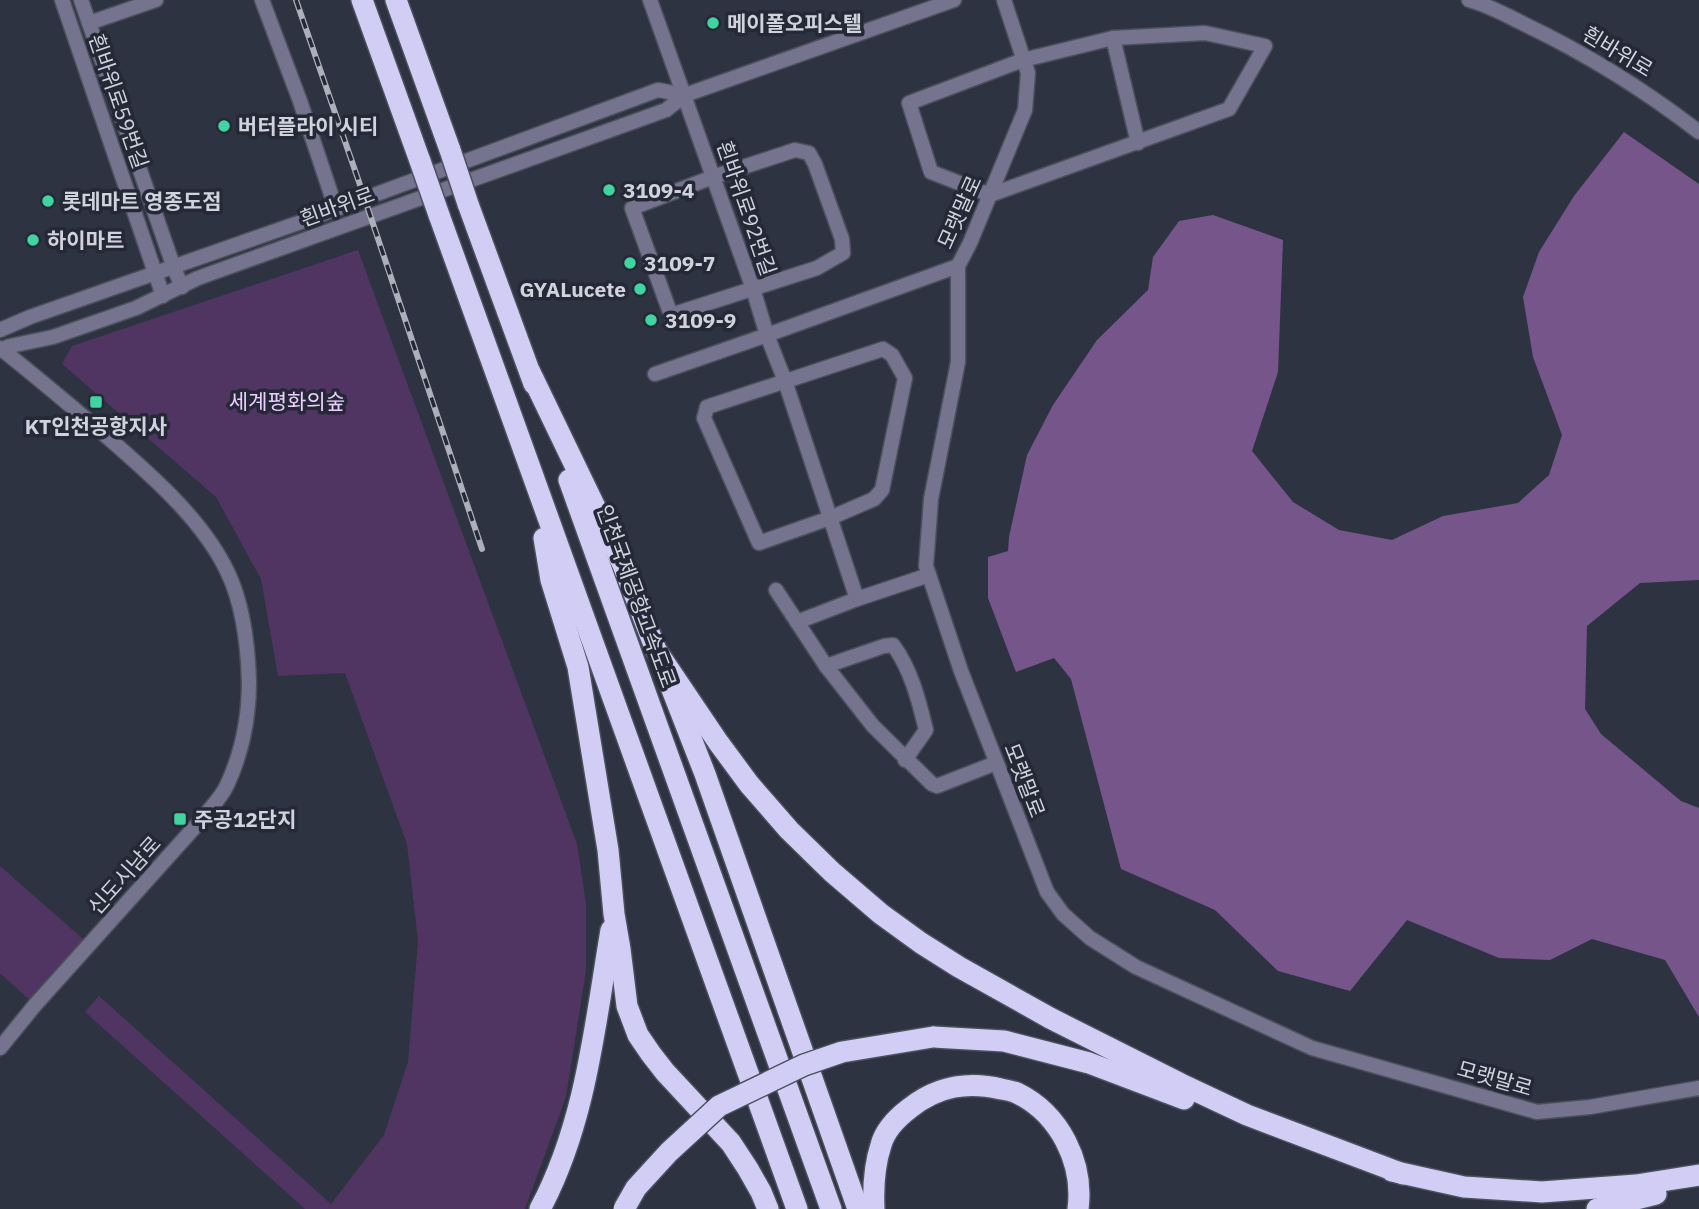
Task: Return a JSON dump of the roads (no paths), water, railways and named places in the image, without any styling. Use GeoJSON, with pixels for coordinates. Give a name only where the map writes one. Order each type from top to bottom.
{"type":"FeatureCollection","features":[{"type":"Feature","properties":{"kind":"highway"},"geometry":{"type":"LineString","coordinates":[[362,0],[797,1209]]}},
{"type":"Feature","properties":{"kind":"highway","name":"인천국제공항고속도로"},"geometry":{"type":"LineString","coordinates":[[396,0],[831,1209]]}},
{"type":"Feature","properties":{"kind":"highway"},"geometry":{"type":"LineString","coordinates":[[530,372],[623,565],[705,774],[858,1209]]}},
{"type":"Feature","properties":{"kind":"highway"},"geometry":{"type":"LineString","coordinates":[[534,482],[551,580],[578,667],[608,850],[627,1006],[638,1035],[665,1072],[731,1143],[761,1192],[768,1209]]}},
{"type":"Feature","properties":{"kind":"highway"},"geometry":{"type":"LineString","coordinates":[[656,650],[749,784],[789,830],[881,914],[921,943],[1038,1011],[1211,1099],[1289,1132],[1404,1174]]}},
{"type":"Feature","properties":{"kind":"highway"},"geometry":{"type":"LineString","coordinates":[[540,1209],[572,1130],[582,1093],[614,914]]}},
{"type":"Feature","properties":{"kind":"highway"},"geometry":{"type":"LineString","coordinates":[[624,1209],[636,1188],[669,1152],[719,1106],[804,1065],[842,1052],[933,1037],[1004,1041],[1089,1063],[1322,1154],[1464,1187],[1542,1192],[1636,1185],[1699,1175]]}},
{"type":"Feature","properties":{"kind":"highway"},"geometry":{"type":"LineString","coordinates":[[874,1209],[873,1183],[881,1143],[898,1117],[922,1098],[957,1085],[990,1086],[1016,1092],[1041,1108],[1065,1137],[1078,1170],[1078,1209]]}},
{"type":"Feature","properties":{"kind":"highway"},"geometry":{"type":"LineString","coordinates":[[1597,1209],[1699,1183]]}},
{"type":"Feature","properties":{"kind":"street","name":"흰바위로59번길"},"geometry":{"type":"LineString","coordinates":[[62,0],[163,296]]}},
{"type":"Feature","properties":{"kind":"street","name":"흰바위로59번길"},"geometry":{"type":"LineString","coordinates":[[80,0],[182,287]]}},
{"type":"Feature","properties":{"kind":"street"},"geometry":{"type":"LineString","coordinates":[[89,23],[156,0]]}},
{"type":"Feature","properties":{"kind":"street"},"geometry":{"type":"LineString","coordinates":[[262,0],[300,101],[336,209]]}},
{"type":"Feature","properties":{"kind":"street","name":"흰바위로92번길"},"geometry":{"type":"LineString","coordinates":[[650,0],[785,381],[857,599]]}},
{"type":"Feature","properties":{"kind":"street","name":"흰바위로"},"geometry":{"type":"LineString","coordinates":[[2,343],[53,337],[136,308],[198,278],[666,110],[685,95],[954,0]]}},
{"type":"Feature","properties":{"kind":"street","name":"모랫말로"},"geometry":{"type":"LineString","coordinates":[[1004,0],[1028,73],[1025,110],[958,266],[958,362],[931,499],[926,566],[961,671],[1047,892],[1063,914],[1090,938],[1136,967],[1312,1048],[1537,1112],[1590,1107],[1699,1088]]}},
{"type":"Feature","properties":{"kind":"street","name":"흰바위로"},"geometry":{"type":"LineString","coordinates":[[1469,0],[1559,40],[1588,56],[1647,93],[1699,132]]}},
{"type":"Feature","properties":{"kind":"street"},"geometry":{"type":"LineString","coordinates":[[1205,33],[1265,46],[1229,109],[990,195],[931,172],[909,103],[1023,60],[1113,38],[1205,33]]}},
{"type":"Feature","properties":{"kind":"street"},"geometry":{"type":"LineString","coordinates":[[1113,38],[1138,143]]}},
{"type":"Feature","properties":{"kind":"street","name":"흰바위로"},"geometry":{"type":"LineString","coordinates":[[2,343],[30,317],[174,268],[658,90],[685,95]]}},
{"type":"Feature","properties":{"kind":"street"},"geometry":{"type":"LineString","coordinates":[[795,150],[808,153],[815,164],[842,239],[843,253],[817,268],[671,315],[632,208],[713,177],[795,150]]}},
{"type":"Feature","properties":{"kind":"street"},"geometry":{"type":"LineString","coordinates":[[655,374],[958,266]]}},
{"type":"Feature","properties":{"kind":"street","name":"신도시남로"},"geometry":{"type":"LineString","coordinates":[[0,1048],[202,819],[227,787],[241,743],[249,703],[243,617],[229,573],[206,537],[183,509],[136,463],[2,343]]}},
{"type":"Feature","properties":{"kind":"street"},"geometry":{"type":"LineString","coordinates":[[883,349],[892,355],[905,378],[882,490],[874,499],[830,518],[759,543],[704,418],[707,407],[785,381],[883,349]]}},
{"type":"Feature","properties":{"kind":"street"},"geometry":{"type":"LineString","coordinates":[[797,622],[929,575]]}},
{"type":"Feature","properties":{"kind":"street"},"geometry":{"type":"LineString","coordinates":[[776,590],[826,666],[873,726],[932,784],[937,786],[996,763]]}},
{"type":"Feature","properties":{"kind":"street"},"geometry":{"type":"LineString","coordinates":[[826,666],[893,645],[911,680],[926,730],[905,760]]}},
{"type":"Feature","properties":{"kind":"railway"},"geometry":{"type":"LineString","coordinates":[[296,0],[482,549]]}},
{"type":"Feature","properties":{"kind":"place","name":"메이폴오피스텔"},"geometry":{"type":"Point","coordinates":[713,23]}},
{"type":"Feature","properties":{"kind":"place","name":"버터플라이 시티"},"geometry":{"type":"Point","coordinates":[224,126]}},
{"type":"Feature","properties":{"kind":"place","name":"3109-4"},"geometry":{"type":"Point","coordinates":[609,190]}},
{"type":"Feature","properties":{"kind":"place","name":"롯데마트 영종도점"},"geometry":{"type":"Point","coordinates":[48,201]}},
{"type":"Feature","properties":{"kind":"place","name":"하이마트"},"geometry":{"type":"Point","coordinates":[33,240]}},
{"type":"Feature","properties":{"kind":"place","name":"3109-7"},"geometry":{"type":"Point","coordinates":[630,263]}},
{"type":"Feature","properties":{"kind":"place","name":"GYALucete"},"geometry":{"type":"Point","coordinates":[640,289]}},
{"type":"Feature","properties":{"kind":"place","name":"3109-9"},"geometry":{"type":"Point","coordinates":[651,320]}},
{"type":"Feature","properties":{"kind":"place","name":"KT인천공항지사"},"geometry":{"type":"Point","coordinates":[96,402]}},
{"type":"Feature","properties":{"kind":"place","name":"주공12단지"},"geometry":{"type":"Point","coordinates":[180,819]}},
{"type":"Feature","properties":{"kind":"park label","name":"세계평화의숲"},"geometry":{"type":"Point","coordinates":[287,401]}}]}
